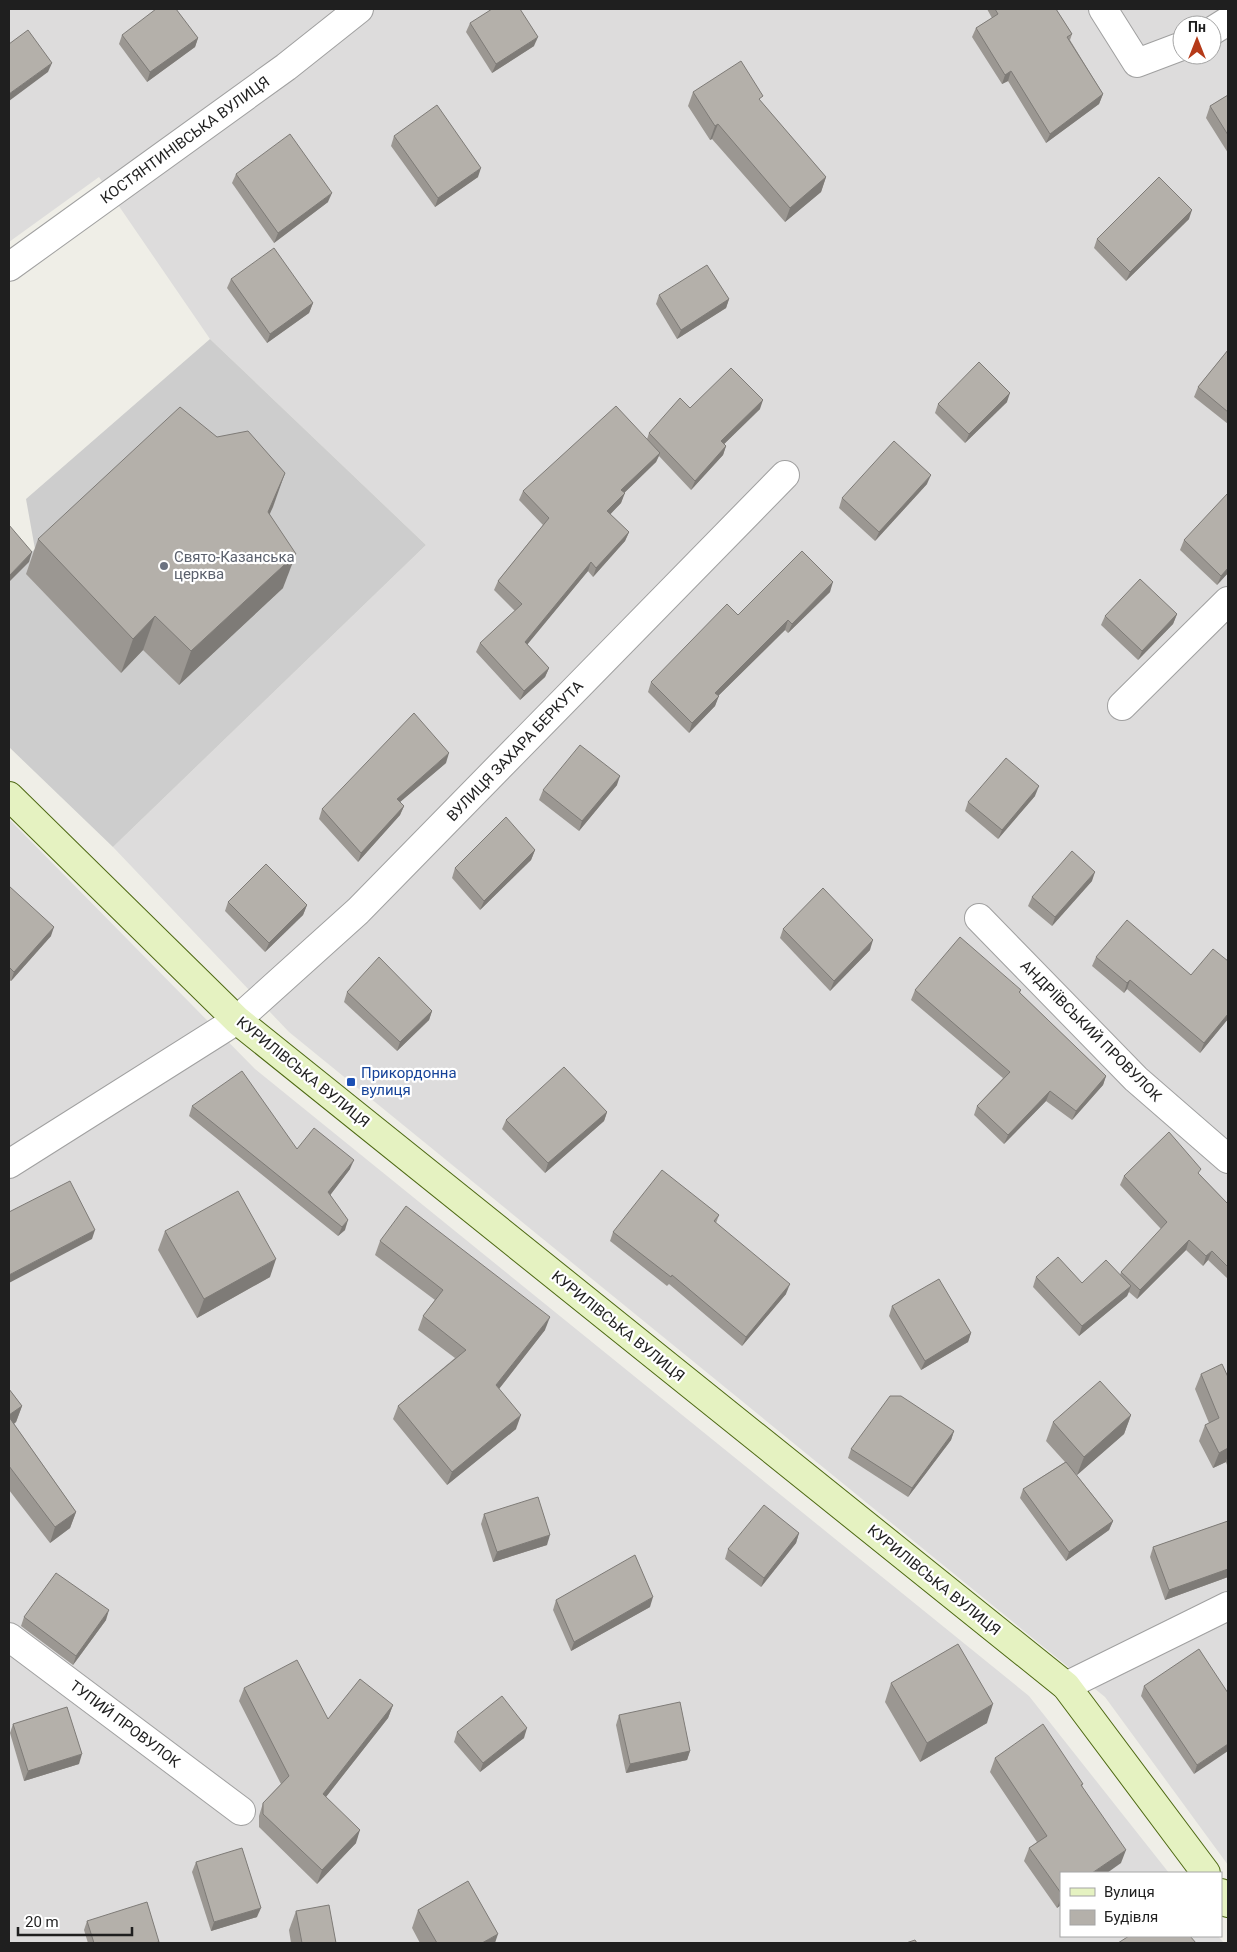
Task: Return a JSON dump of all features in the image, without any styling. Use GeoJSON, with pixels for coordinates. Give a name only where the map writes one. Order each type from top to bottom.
{"type":"FeatureCollection","features":[{"type":"Feature","properties":{"kind":"main road","name":"КУРИЛІВСЬКА ВУЛИЦЯ"},"geometry":{"type":"LineString","coordinates":[[9,796],[237,1020],[1066,1686],[1205,1872]]}},
{"type":"Feature","properties":{"kind":"street","name":"КОСТЯНТИНІВСЬКА ВУЛИЦЯ"},"geometry":{"type":"LineString","coordinates":[[9,268],[286,67],[359,9]]}},
{"type":"Feature","properties":{"kind":"street"},"geometry":{"type":"LineString","coordinates":[[1103,9],[1137,64],[1172,50]]}},
{"type":"Feature","properties":{"kind":"street","name":"ВУЛИЦЯ ЗАХАРА БЕРКУТА"},"geometry":{"type":"LineString","coordinates":[[237,1020],[358,911],[785,475]]}},
{"type":"Feature","properties":{"kind":"street"},"geometry":{"type":"LineString","coordinates":[[1122,706],[1228,601]]}},
{"type":"Feature","properties":{"kind":"street","name":"АНДРІЇВСЬКИЙ ПРОВУЛОК"},"geometry":{"type":"LineString","coordinates":[[979,918],[1136,1079],[1228,1159]]}},
{"type":"Feature","properties":{"kind":"street"},"geometry":{"type":"LineString","coordinates":[[9,1164],[237,1020]]}},
{"type":"Feature","properties":{"kind":"street"},"geometry":{"type":"LineString","coordinates":[[1066,1686],[1228,1606]]}},
{"type":"Feature","properties":{"kind":"street","name":"ТУПИЙ ПРОВУЛОК"},"geometry":{"type":"LineString","coordinates":[[9,1637],[241,1811]]}},
{"type":"Feature","properties":{"kind":"shaded area"},"geometry":{"type":"Polygon","coordinates":[[[9,9],[1228,9],[1228,1865],[1105,1697],[289,1032],[113,847],[426,545],[210,339],[99,177],[9,242],[9,9]]]}},
{"type":"Feature","properties":{"kind":"shaded area"},"geometry":{"type":"Polygon","coordinates":[[[210,339],[426,545],[113,847],[9,747],[9,573],[35,549],[26,499],[210,339]]]}},
{"type":"Feature","properties":{"kind":"shaded area"},"geometry":{"type":"Polygon","coordinates":[[[9,819],[255,1069],[1029,1696],[1168,1872],[1060,1872],[1060,1937],[1219,1937],[1224,1943],[9,1943],[9,819]]]}},
{"type":"Feature","properties":{"kind":"building"},"geometry":{"type":"Polygon","coordinates":[[[156,9],[176,9],[198,38],[150,72],[122,35],[156,9]]]}},
{"type":"Feature","properties":{"kind":"building"},"geometry":{"type":"Polygon","coordinates":[[[492,9],[520,9],[538,37],[496,64],[470,23],[492,9]]]}},
{"type":"Feature","properties":{"kind":"building"},"geometry":{"type":"Polygon","coordinates":[[[995,9],[1056,9],[1072,34],[1067,37],[1103,94],[1050,134],[1011,71],[1005,75],[976,28],[998,14],[995,9]]]}},
{"type":"Feature","properties":{"kind":"building"},"geometry":{"type":"Polygon","coordinates":[[[28,30],[52,63],[9,94],[9,44],[28,30]]]}},
{"type":"Feature","properties":{"kind":"building"},"geometry":{"type":"Polygon","coordinates":[[[741,61],[763,96],[759,99],[826,177],[790,208],[718,124],[715,126],[693,92],[741,61]]]}},
{"type":"Feature","properties":{"kind":"building"},"geometry":{"type":"Polygon","coordinates":[[[1228,95],[1228,135],[1210,106],[1228,95]]]}},
{"type":"Feature","properties":{"kind":"building"},"geometry":{"type":"Polygon","coordinates":[[[437,105],[481,168],[438,198],[394,136],[437,105]]]}},
{"type":"Feature","properties":{"kind":"building"},"geometry":{"type":"Polygon","coordinates":[[[290,134],[332,193],[278,233],[236,174],[290,134]]]}},
{"type":"Feature","properties":{"kind":"building"},"geometry":{"type":"Polygon","coordinates":[[[1159,177],[1192,210],[1130,272],[1097,239],[1159,177]]]}},
{"type":"Feature","properties":{"kind":"building"},"geometry":{"type":"Polygon","coordinates":[[[274,248],[313,303],[270,334],[231,279],[274,248]]]}},
{"type":"Feature","properties":{"kind":"building"},"geometry":{"type":"Polygon","coordinates":[[[707,265],[729,299],[681,330],[659,295],[707,265]]]}},
{"type":"Feature","properties":{"kind":"building"},"geometry":{"type":"Polygon","coordinates":[[[1228,350],[1228,412],[1198,387],[1228,350]]]}},
{"type":"Feature","properties":{"kind":"building"},"geometry":{"type":"Polygon","coordinates":[[[979,362],[1010,393],[969,434],[938,404],[979,362]]]}},
{"type":"Feature","properties":{"kind":"building"},"geometry":{"type":"Polygon","coordinates":[[[731,368],[763,400],[721,441],[726,446],[695,481],[649,433],[680,398],[690,408],[731,368]]]}},
{"type":"Feature","properties":{"kind":"building"},"geometry":{"type":"Polygon","coordinates":[[[616,406],[660,453],[621,490],[625,493],[607,511],[629,532],[596,568],[591,562],[525,642],[549,668],[524,691],[480,643],[522,604],[498,581],[549,518],[523,491],[616,406]]]}},
{"type":"Feature","properties":{"kind":"building","name":"Свято-Казанська церква"},"geometry":{"type":"Polygon","coordinates":[[[180,407],[217,437],[248,431],[285,473],[268,512],[296,554],[191,651],[155,616],[133,639],[38,539],[180,407]]]}},
{"type":"Feature","properties":{"kind":"building"},"geometry":{"type":"Polygon","coordinates":[[[894,441],[931,475],[879,532],[842,498],[894,441]]]}},
{"type":"Feature","properties":{"kind":"building"},"geometry":{"type":"Polygon","coordinates":[[[1228,493],[1228,568],[1221,576],[1184,540],[1228,493]]]}},
{"type":"Feature","properties":{"kind":"building"},"geometry":{"type":"Polygon","coordinates":[[[9,525],[32,552],[9,576],[9,525]]]}},
{"type":"Feature","properties":{"kind":"building"},"geometry":{"type":"Polygon","coordinates":[[[802,551],[833,582],[792,624],[788,620],[715,693],[719,696],[692,723],[651,682],[727,604],[738,615],[802,551]]]}},
{"type":"Feature","properties":{"kind":"building"},"geometry":{"type":"Polygon","coordinates":[[[1140,579],[1177,614],[1142,651],[1105,616],[1140,579]]]}},
{"type":"Feature","properties":{"kind":"building"},"geometry":{"type":"Polygon","coordinates":[[[414,713],[449,753],[397,799],[404,806],[361,853],[322,809],[414,713]]]}},
{"type":"Feature","properties":{"kind":"building"},"geometry":{"type":"Polygon","coordinates":[[[580,745],[620,776],[582,821],[543,790],[580,745]]]}},
{"type":"Feature","properties":{"kind":"building"},"geometry":{"type":"Polygon","coordinates":[[[1006,758],[1039,786],[1002,830],[968,802],[1006,758]]]}},
{"type":"Feature","properties":{"kind":"building"},"geometry":{"type":"Polygon","coordinates":[[[506,817],[535,850],[484,901],[455,868],[506,817]]]}},
{"type":"Feature","properties":{"kind":"building"},"geometry":{"type":"Polygon","coordinates":[[[1072,851],[1095,872],[1055,917],[1032,897],[1072,851]]]}},
{"type":"Feature","properties":{"kind":"building"},"geometry":{"type":"Polygon","coordinates":[[[266,864],[307,905],[269,943],[228,902],[266,864]]]}},
{"type":"Feature","properties":{"kind":"building"},"geometry":{"type":"Polygon","coordinates":[[[9,886],[54,927],[14,972],[9,967],[9,886]]]}},
{"type":"Feature","properties":{"kind":"building"},"geometry":{"type":"Polygon","coordinates":[[[823,888],[873,940],[834,981],[783,929],[823,888]]]}},
{"type":"Feature","properties":{"kind":"building"},"geometry":{"type":"Polygon","coordinates":[[[1127,920],[1191,975],[1213,949],[1228,961],[1228,1014],[1204,1043],[1130,980],[1127,983],[1096,957],[1127,920]]]}},
{"type":"Feature","properties":{"kind":"building"},"geometry":{"type":"Polygon","coordinates":[[[960,937],[1021,990],[1019,992],[1106,1076],[1076,1111],[1050,1091],[1008,1135],[977,1106],[1010,1072],[915,990],[960,937]]]}},
{"type":"Feature","properties":{"kind":"building"},"geometry":{"type":"Polygon","coordinates":[[[379,957],[432,1011],[400,1042],[347,992],[379,957]]]}},
{"type":"Feature","properties":{"kind":"building"},"geometry":{"type":"Polygon","coordinates":[[[564,1067],[607,1112],[548,1163],[506,1120],[564,1067]]]}},
{"type":"Feature","properties":{"kind":"building"},"geometry":{"type":"Polygon","coordinates":[[[242,1071],[297,1149],[314,1128],[354,1160],[328,1192],[348,1220],[342,1227],[192,1106],[242,1071]]]}},
{"type":"Feature","properties":{"kind":"building"},"geometry":{"type":"Polygon","coordinates":[[[1169,1132],[1201,1169],[1198,1173],[1228,1204],[1228,1267],[1212,1251],[1206,1256],[1189,1240],[1140,1290],[1121,1272],[1167,1222],[1124,1176],[1169,1132]]]}},
{"type":"Feature","properties":{"kind":"building"},"geometry":{"type":"Polygon","coordinates":[[[662,1170],[719,1215],[714,1221],[790,1284],[746,1337],[672,1275],[671,1277],[613,1232],[662,1170]]]}},
{"type":"Feature","properties":{"kind":"building"},"geometry":{"type":"Polygon","coordinates":[[[70,1181],[95,1230],[9,1275],[9,1212],[70,1181]]]}},
{"type":"Feature","properties":{"kind":"building"},"geometry":{"type":"Polygon","coordinates":[[[238,1191],[276,1259],[204,1299],[165,1231],[238,1191]]]}},
{"type":"Feature","properties":{"kind":"building"},"geometry":{"type":"Polygon","coordinates":[[[406,1206],[550,1317],[496,1385],[521,1415],[452,1472],[398,1406],[466,1350],[423,1316],[443,1290],[380,1241],[406,1206]]]}},
{"type":"Feature","properties":{"kind":"building"},"geometry":{"type":"Polygon","coordinates":[[[1058,1257],[1082,1283],[1106,1260],[1131,1286],[1082,1326],[1036,1277],[1058,1257]]]}},
{"type":"Feature","properties":{"kind":"building"},"geometry":{"type":"Polygon","coordinates":[[[939,1279],[971,1333],[925,1361],[892,1306],[939,1279]]]}},
{"type":"Feature","properties":{"kind":"building"},"geometry":{"type":"Polygon","coordinates":[[[1222,1364],[1228,1377],[1228,1448],[1219,1453],[1205,1425],[1219,1418],[1201,1374],[1222,1364]]]}},
{"type":"Feature","properties":{"kind":"building"},"geometry":{"type":"Polygon","coordinates":[[[1100,1381],[1131,1415],[1084,1457],[1053,1422],[1100,1381]]]}},
{"type":"Feature","properties":{"kind":"building"},"geometry":{"type":"Polygon","coordinates":[[[9,1389],[22,1406],[9,1415],[9,1389]]]}},
{"type":"Feature","properties":{"kind":"building"},"geometry":{"type":"Polygon","coordinates":[[[890,1396],[901,1396],[954,1431],[912,1488],[851,1449],[890,1396]]]}},
{"type":"Feature","properties":{"kind":"building"},"geometry":{"type":"Polygon","coordinates":[[[9,1417],[76,1512],[55,1527],[9,1466],[9,1417]]]}},
{"type":"Feature","properties":{"kind":"building"},"geometry":{"type":"Polygon","coordinates":[[[1066,1462],[1113,1521],[1069,1552],[1023,1489],[1066,1462]]]}},
{"type":"Feature","properties":{"kind":"building"},"geometry":{"type":"Polygon","coordinates":[[[538,1497],[550,1535],[497,1552],[484,1514],[538,1497]]]}},
{"type":"Feature","properties":{"kind":"building"},"geometry":{"type":"Polygon","coordinates":[[[764,1505],[799,1533],[764,1578],[728,1549],[764,1505]]]}},
{"type":"Feature","properties":{"kind":"building"},"geometry":{"type":"Polygon","coordinates":[[[1228,1521],[1228,1569],[1169,1590],[1153,1547],[1228,1521]]]}},
{"type":"Feature","properties":{"kind":"building"},"geometry":{"type":"Polygon","coordinates":[[[635,1555],[653,1597],[574,1642],[556,1600],[635,1555]]]}},
{"type":"Feature","properties":{"kind":"building"},"geometry":{"type":"Polygon","coordinates":[[[56,1573],[109,1610],[76,1656],[24,1617],[56,1573]]]}},
{"type":"Feature","properties":{"kind":"building"},"geometry":{"type":"Polygon","coordinates":[[[958,1644],[993,1704],[927,1743],[891,1683],[958,1644]]]}},
{"type":"Feature","properties":{"kind":"building"},"geometry":{"type":"Polygon","coordinates":[[[1199,1649],[1228,1693],[1228,1744],[1197,1765],[1144,1686],[1199,1649]]]}},
{"type":"Feature","properties":{"kind":"building"},"geometry":{"type":"Polygon","coordinates":[[[297,1660],[328,1719],[360,1679],[393,1705],[323,1794],[360,1830],[322,1870],[263,1814],[263,1803],[289,1776],[244,1688],[297,1660]]]}},
{"type":"Feature","properties":{"kind":"building"},"geometry":{"type":"Polygon","coordinates":[[[502,1696],[527,1728],[483,1763],[457,1732],[502,1696]]]}},
{"type":"Feature","properties":{"kind":"building"},"geometry":{"type":"Polygon","coordinates":[[[680,1702],[690,1751],[630,1764],[619,1715],[680,1702]]]}},
{"type":"Feature","properties":{"kind":"building"},"geometry":{"type":"Polygon","coordinates":[[[67,1707],[82,1754],[28,1771],[13,1724],[67,1707]]]}},
{"type":"Feature","properties":{"kind":"building"},"geometry":{"type":"Polygon","coordinates":[[[1043,1724],[1083,1784],[1081,1785],[1126,1850],[1093,1872],[1060,1872],[1060,1892],[1029,1848],[1047,1836],[995,1758],[1043,1724]]]}},
{"type":"Feature","properties":{"kind":"building"},"geometry":{"type":"Polygon","coordinates":[[[242,1848],[261,1908],[214,1922],[196,1862],[242,1848]]]}},
{"type":"Feature","properties":{"kind":"building"},"geometry":{"type":"Polygon","coordinates":[[[468,1881],[498,1934],[482,1943],[437,1943],[418,1910],[468,1881]]]}},
{"type":"Feature","properties":{"kind":"building"},"geometry":{"type":"Polygon","coordinates":[[[147,1902],[159,1942],[94,1943],[87,1921],[147,1902]]]}},
{"type":"Feature","properties":{"kind":"building"},"geometry":{"type":"Polygon","coordinates":[[[329,1905],[336,1943],[302,1943],[296,1911],[329,1905]]]}},
{"type":"Feature","properties":{"kind":"building"},"geometry":{"type":"Polygon","coordinates":[[[1127,1937],[1191,1937],[1196,1943],[1118,1943],[1127,1937]]]}},
{"type":"Feature","properties":{"kind":"building"},"geometry":{"type":"Polygon","coordinates":[[[915,1940],[917,1943],[906,1943],[915,1940]]]}},
{"type":"Feature","properties":{"kind":"place","name":"Свято-Казанська церква"},"geometry":{"type":"Point","coordinates":[164,566]}},
{"type":"Feature","properties":{"kind":"place","name":"Прикордонна вулиця"},"geometry":{"type":"Point","coordinates":[351,1082]}}]}
